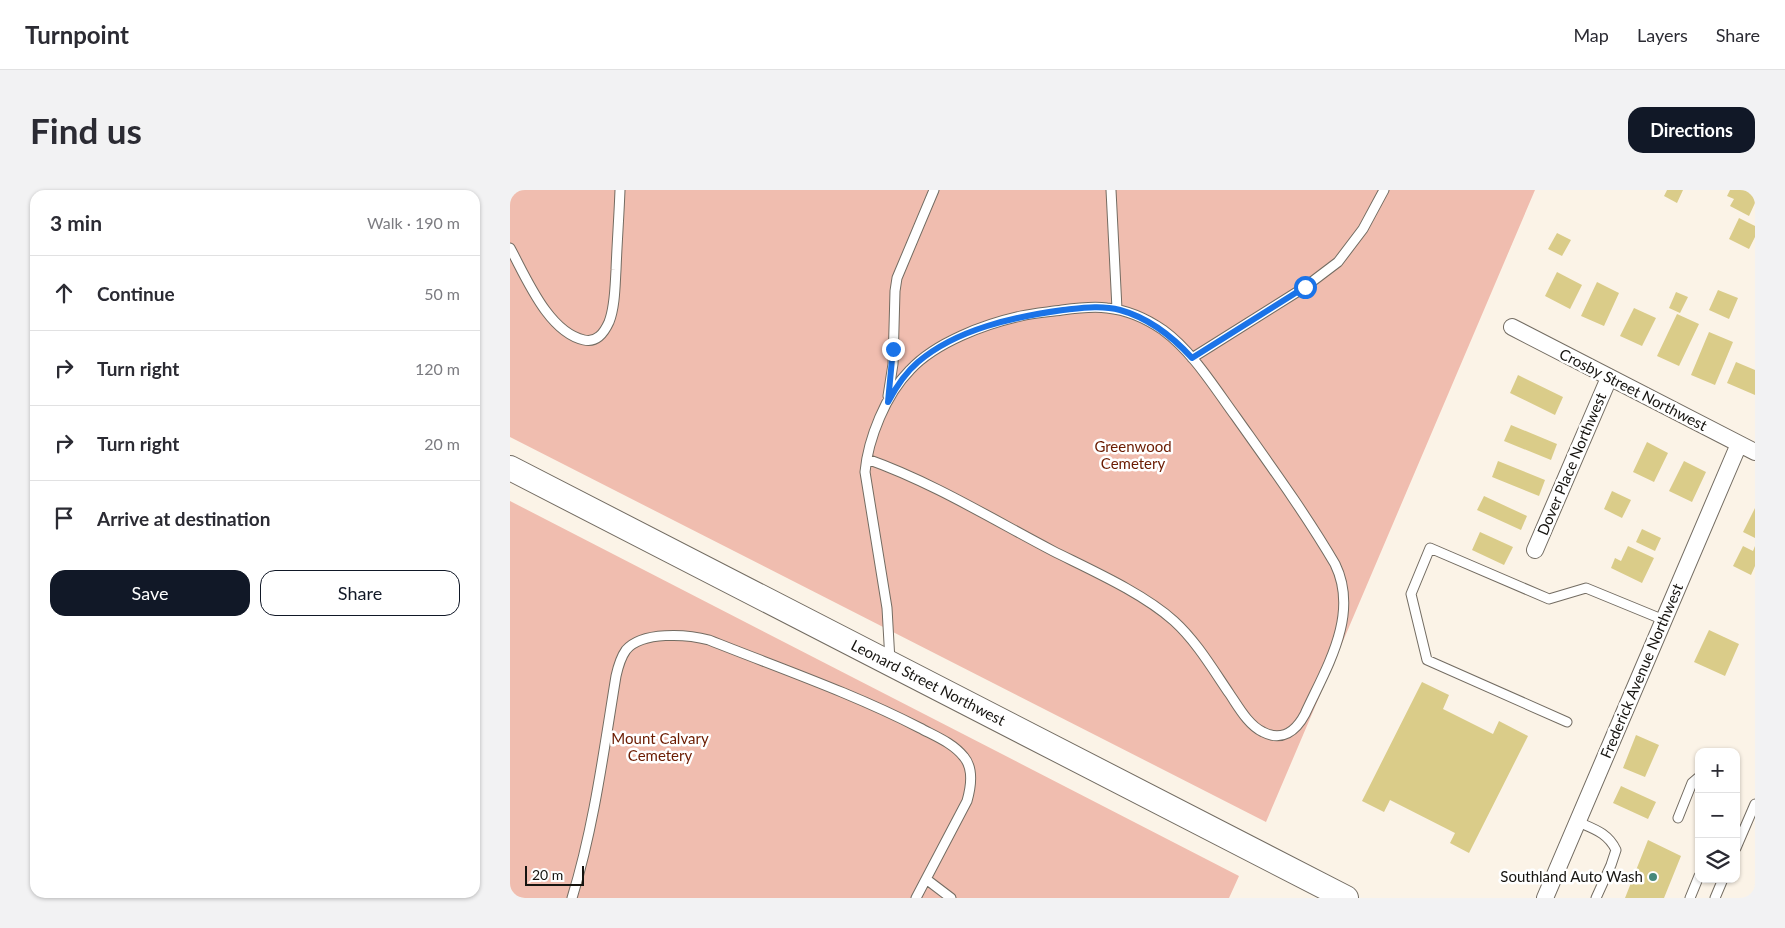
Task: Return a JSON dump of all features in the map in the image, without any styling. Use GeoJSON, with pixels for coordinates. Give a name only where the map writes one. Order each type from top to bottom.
{"type":"FeatureCollection","features":[{"type":"Feature","properties":{"kind":"main road","name":"Leonard Street Northwest"},"geometry":{"type":"LineString","coordinates":[[510,468],[1346,898]]}},
{"type":"Feature","properties":{"kind":"street","name":"Crosby Street Northwest"},"geometry":{"type":"LineString","coordinates":[[1512,328],[1755,452]]}},
{"type":"Feature","properties":{"kind":"street","name":"Dover Place Northwest"},"geometry":{"type":"LineString","coordinates":[[1535,550],[1609,378]]}},
{"type":"Feature","properties":{"kind":"street","name":"Frederick Avenue Northwest"},"geometry":{"type":"LineString","coordinates":[[1545,898],[1739,444]]}},
{"type":"Feature","properties":{"kind":"lane"},"geometry":{"type":"LineString","coordinates":[[510,248],[542,304],[556,323],[573,336],[582,340],[590,341],[599,338],[610,321],[612,308],[615,286],[620,190]]}},
{"type":"Feature","properties":{"kind":"lane"},"geometry":{"type":"LineString","coordinates":[[888,402],[893,364],[897,278],[934,190]]}},
{"type":"Feature","properties":{"kind":"lane"},"geometry":{"type":"LineString","coordinates":[[1111,190],[1117,309]]}},
{"type":"Feature","properties":{"kind":"lane"},"geometry":{"type":"LineString","coordinates":[[1192,358],[1305,287],[1338,262],[1363,229],[1384,190]]}},
{"type":"Feature","properties":{"kind":"lane"},"geometry":{"type":"LineString","coordinates":[[867,459],[908,474],[1121,586],[1157,608],[1175,622],[1194,641],[1243,714],[1256,727],[1268,734],[1280,737],[1290,732],[1301,722],[1329,662],[1341,630],[1345,606],[1343,584],[1335,564],[1320,539],[1242,426],[1192,358],[1158,327],[1134,314],[1108,308],[1084,308],[1030,315],[981,328],[942,346],[918,362],[905,375],[888,402],[870,444],[867,459],[865,472],[887,608],[890,664]]}},
{"type":"Feature","properties":{"kind":"lane"},"geometry":{"type":"LineString","coordinates":[[1567,722],[1427,660],[1411,594],[1430,548],[1549,598],[1586,588],[1664,620]]}},
{"type":"Feature","properties":{"kind":"lane"},"geometry":{"type":"LineString","coordinates":[[572,898],[592,812],[620,662],[627,650],[636,644],[652,638],[673,635],[692,636],[709,640],[850,697],[904,720],[947,742],[965,758],[970,767],[971,787],[969,794],[961,815],[916,898]]}},
{"type":"Feature","properties":{"kind":"lane"},"geometry":{"type":"LineString","coordinates":[[1678,818],[1692,783],[1695,780]]}},
{"type":"Feature","properties":{"kind":"lane"},"geometry":{"type":"LineString","coordinates":[[1740,839],[1755,804]]}},
{"type":"Feature","properties":{"kind":"lane"},"geometry":{"type":"LineString","coordinates":[[1578,822],[1602,832],[1612,841],[1616,850],[1596,898]]}},
{"type":"Feature","properties":{"kind":"lane"},"geometry":{"type":"LineString","coordinates":[[926,879],[951,898]]}},
{"type":"Feature","properties":{"kind":"lane"},"geometry":{"type":"LineString","coordinates":[[1690,898],[1696,883]]}},
{"type":"Feature","properties":{"kind":"lane"},"geometry":{"type":"LineString","coordinates":[[1715,898],[1721,883]]}},
{"type":"Feature","properties":{"kind":"green space","name":"Greenwood Cemetery"},"geometry":{"type":"Polygon","coordinates":[[[510,190],[1535,190],[1266,822],[510,437],[510,190]]]}},
{"type":"Feature","properties":{"kind":"green space","name":"Mount Calvary Cemetery"},"geometry":{"type":"Polygon","coordinates":[[[510,501],[1239,876],[1229,898],[510,898],[510,501]]]}},
{"type":"Feature","properties":{"kind":"building"},"geometry":{"type":"Polygon","coordinates":[[[1667,190],[1683,190],[1677,203],[1664,196],[1667,190]]]}},
{"type":"Feature","properties":{"kind":"building"},"geometry":{"type":"Polygon","coordinates":[[[1730,190],[1755,190],[1755,203],[1749,216],[1730,206],[1734,199],[1727,196],[1730,190]]]}},
{"type":"Feature","properties":{"kind":"building"},"geometry":{"type":"Polygon","coordinates":[[[1739,218],[1755,226],[1755,237],[1749,249],[1729,239],[1739,218]]]}},
{"type":"Feature","properties":{"kind":"building"},"geometry":{"type":"Polygon","coordinates":[[[1557,233],[1571,240],[1562,256],[1548,249],[1557,233]]]}},
{"type":"Feature","properties":{"kind":"building"},"geometry":{"type":"Polygon","coordinates":[[[1557,272],[1582,285],[1570,309],[1545,296],[1557,272]]]}},
{"type":"Feature","properties":{"kind":"building"},"geometry":{"type":"Polygon","coordinates":[[[1597,282],[1619,293],[1604,326],[1581,316],[1597,282]]]}},
{"type":"Feature","properties":{"kind":"building"},"geometry":{"type":"Polygon","coordinates":[[[1718,290],[1738,298],[1729,319],[1709,310],[1718,290]]]}},
{"type":"Feature","properties":{"kind":"building"},"geometry":{"type":"Polygon","coordinates":[[[1676,292],[1688,297],[1680,313],[1669,308],[1676,292]]]}},
{"type":"Feature","properties":{"kind":"building"},"geometry":{"type":"Polygon","coordinates":[[[1634,308],[1656,318],[1642,346],[1620,336],[1634,308]]]}},
{"type":"Feature","properties":{"kind":"building"},"geometry":{"type":"Polygon","coordinates":[[[1677,314],[1699,324],[1679,366],[1657,356],[1677,314]]]}},
{"type":"Feature","properties":{"kind":"building"},"geometry":{"type":"Polygon","coordinates":[[[1709,332],[1733,342],[1715,385],[1691,375],[1709,332]]]}},
{"type":"Feature","properties":{"kind":"building"},"geometry":{"type":"Polygon","coordinates":[[[1736,362],[1755,370],[1755,395],[1727,383],[1736,362]]]}},
{"type":"Feature","properties":{"kind":"building"},"geometry":{"type":"Polygon","coordinates":[[[1518,375],[1563,397],[1555,415],[1510,393],[1518,375]]]}},
{"type":"Feature","properties":{"kind":"building"},"geometry":{"type":"Polygon","coordinates":[[[1511,425],[1557,444],[1551,460],[1504,441],[1511,425]]]}},
{"type":"Feature","properties":{"kind":"building"},"geometry":{"type":"Polygon","coordinates":[[[1647,442],[1668,453],[1654,482],[1633,472],[1647,442]]]}},
{"type":"Feature","properties":{"kind":"building"},"geometry":{"type":"Polygon","coordinates":[[[1498,461],[1545,480],[1539,496],[1492,477],[1498,461]]]}},
{"type":"Feature","properties":{"kind":"building"},"geometry":{"type":"Polygon","coordinates":[[[1684,461],[1706,472],[1692,502],[1669,491],[1684,461]]]}},
{"type":"Feature","properties":{"kind":"building"},"geometry":{"type":"Polygon","coordinates":[[[1612,491],[1631,500],[1622,518],[1604,509],[1612,491]]]}},
{"type":"Feature","properties":{"kind":"building"},"geometry":{"type":"Polygon","coordinates":[[[1484,496],[1527,516],[1521,530],[1477,510],[1484,496]]]}},
{"type":"Feature","properties":{"kind":"building"},"geometry":{"type":"Polygon","coordinates":[[[1755,508],[1755,538],[1743,532],[1755,508]]]}},
{"type":"Feature","properties":{"kind":"building"},"geometry":{"type":"Polygon","coordinates":[[[1642,529],[1661,538],[1655,551],[1636,542],[1642,529]]]}},
{"type":"Feature","properties":{"kind":"building"},"geometry":{"type":"Polygon","coordinates":[[[1480,532],[1513,547],[1504,565],[1472,550],[1480,532]]]}},
{"type":"Feature","properties":{"kind":"building"},"geometry":{"type":"Polygon","coordinates":[[[1628,546],[1654,558],[1642,583],[1611,568],[1615,558],[1621,561],[1628,546]]]}},
{"type":"Feature","properties":{"kind":"building"},"geometry":{"type":"Polygon","coordinates":[[[1743,546],[1753,551],[1755,546],[1755,566],[1751,575],[1733,566],[1743,546]]]}},
{"type":"Feature","properties":{"kind":"building"},"geometry":{"type":"Polygon","coordinates":[[[1709,630],[1739,644],[1725,676],[1694,662],[1709,630]]]}},
{"type":"Feature","properties":{"kind":"building"},"geometry":{"type":"Polygon","coordinates":[[[1422,682],[1449,695],[1443,709],[1493,734],[1499,721],[1528,736],[1469,853],[1450,843],[1455,833],[1390,800],[1384,812],[1362,801],[1422,682]]]}},
{"type":"Feature","properties":{"kind":"building"},"geometry":{"type":"Polygon","coordinates":[[[1636,735],[1659,745],[1645,777],[1623,768],[1636,735]]]}},
{"type":"Feature","properties":{"kind":"building"},"geometry":{"type":"Polygon","coordinates":[[[1621,786],[1656,802],[1648,819],[1613,803],[1621,786]]]}},
{"type":"Feature","properties":{"kind":"building","name":"Southland Auto Wash"},"geometry":{"type":"Polygon","coordinates":[[[1648,840],[1681,856],[1664,898],[1625,898],[1648,840]]]}},
{"type":"Feature","properties":{"kind":"place","name":"Southland Auto Wash"},"geometry":{"type":"Point","coordinates":[1653,877]}},
{"type":"Feature","properties":{"kind":"route"},"geometry":{"type":"LineString","coordinates":[[893,349],[888,402],[894,390],[909,370],[928,354],[981,328],[1023,316],[1098,307],[1120,310],[1134,314],[1164,331],[1192,358],[1305,287]]}}]}
